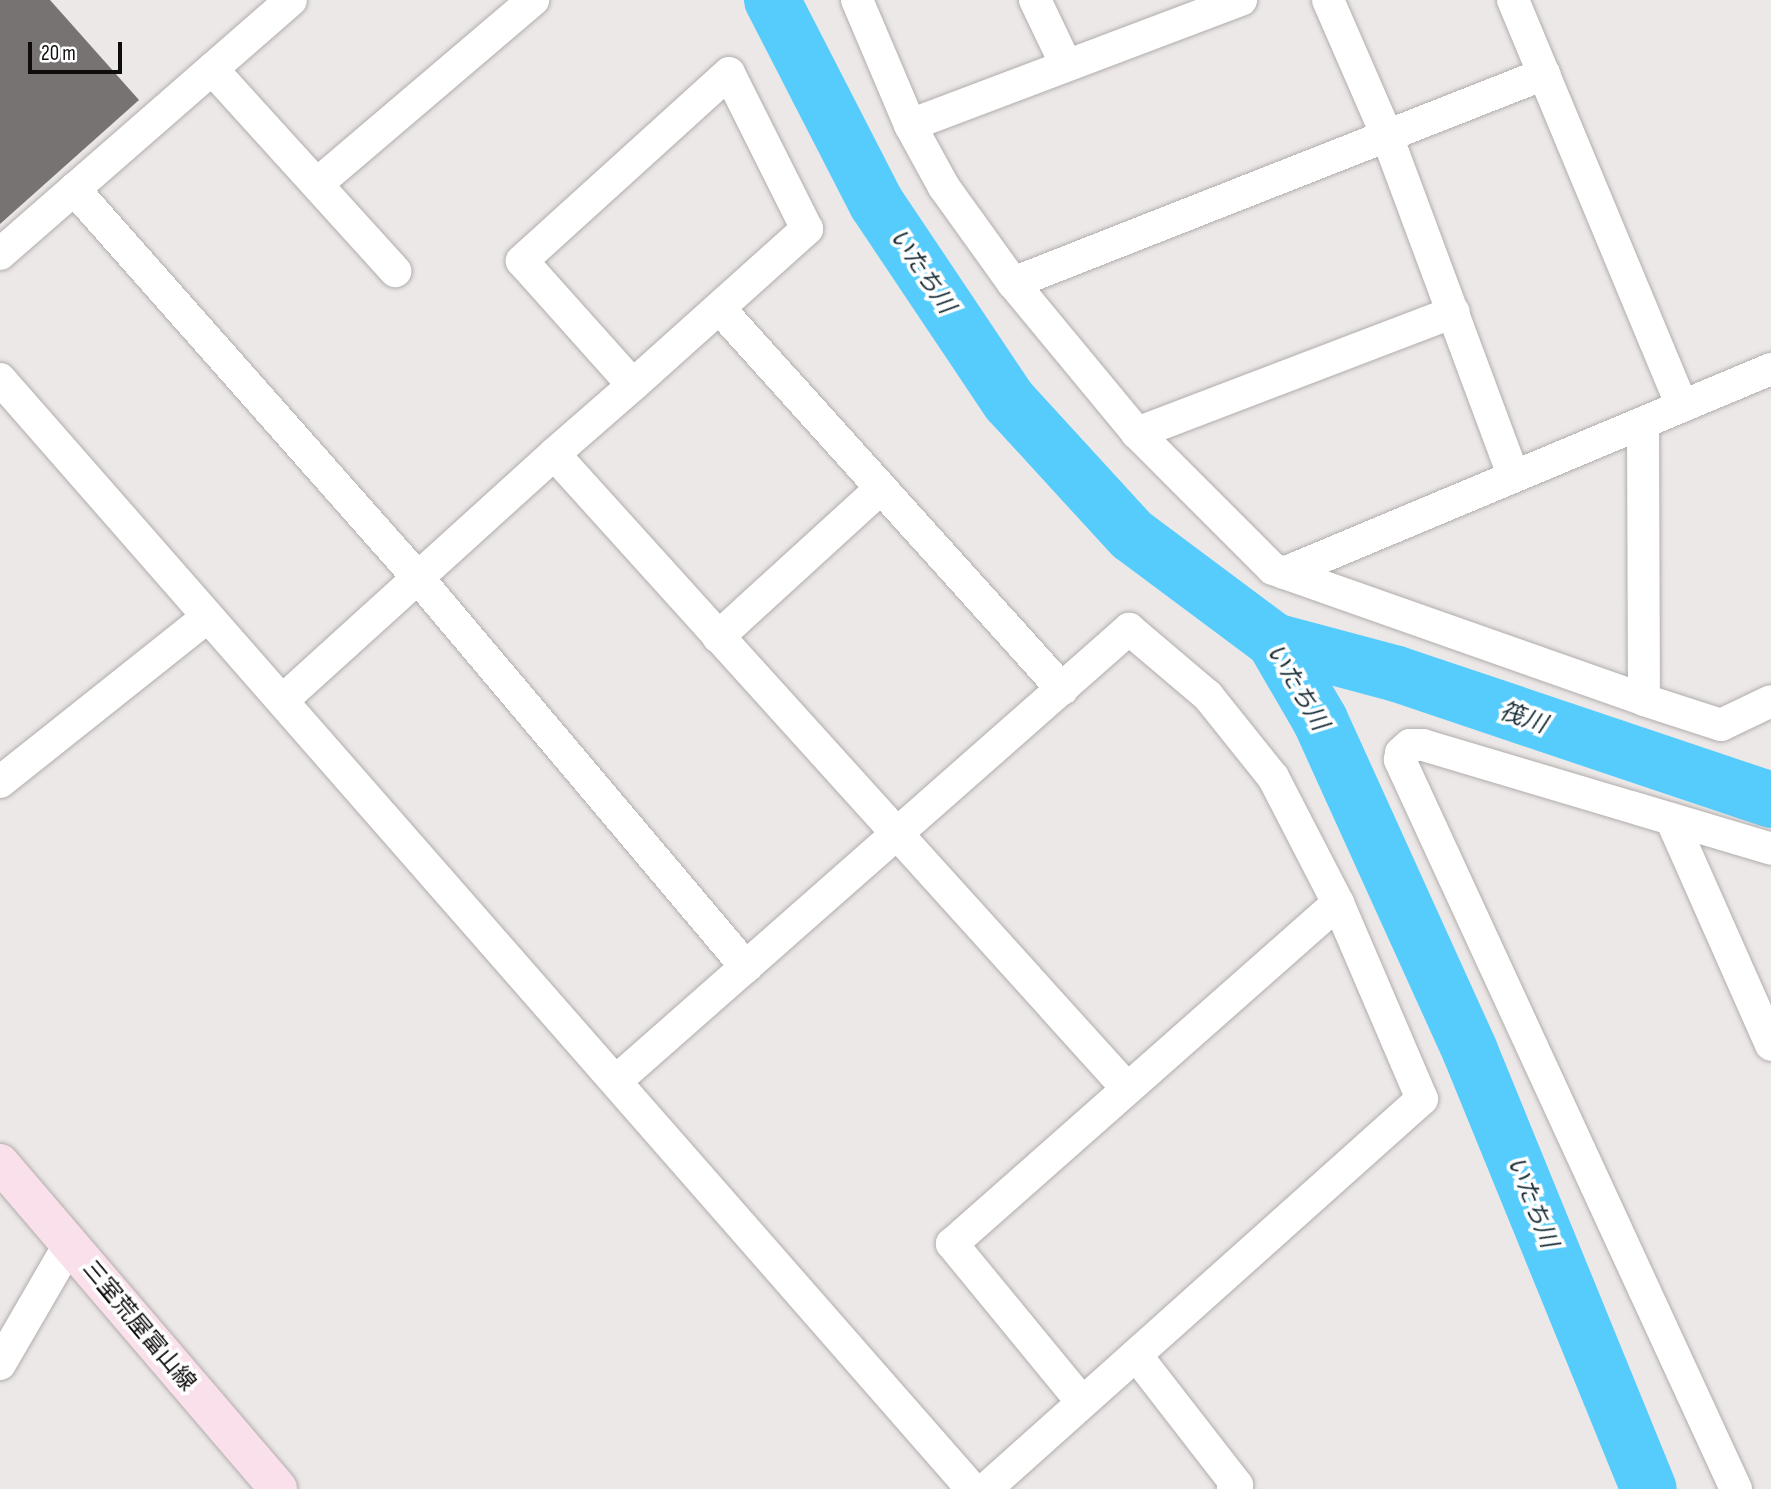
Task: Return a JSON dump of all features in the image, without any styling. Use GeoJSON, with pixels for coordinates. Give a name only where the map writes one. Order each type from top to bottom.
{"type":"FeatureCollection","features":[{"type":"Feature","properties":{"kind":"main road","name":"三室荒屋富山線"},"geometry":{"type":"LineString","coordinates":[[0,1163],[278,1489]]}},
{"type":"Feature","properties":{"kind":"street"},"geometry":{"type":"LineString","coordinates":[[0,254],[291,0]]}},
{"type":"Feature","properties":{"kind":"street"},"geometry":{"type":"LineString","coordinates":[[317,184],[533,0]]}},
{"type":"Feature","properties":{"kind":"street"},"geometry":{"type":"LineString","coordinates":[[858,0],[910,125],[944,187],[1013,283],[1137,433],[1273,569],[1721,725],[1771,701]]}},
{"type":"Feature","properties":{"kind":"street"},"geometry":{"type":"LineString","coordinates":[[1035,0],[1066,65]]}},
{"type":"Feature","properties":{"kind":"street"},"geometry":{"type":"LineString","coordinates":[[910,125],[1241,0]]}},
{"type":"Feature","properties":{"kind":"street"},"geometry":{"type":"LineString","coordinates":[[1328,0],[1387,136],[1514,475]]}},
{"type":"Feature","properties":{"kind":"street"},"geometry":{"type":"LineString","coordinates":[[1513,0],[1682,406]]}},
{"type":"Feature","properties":{"kind":"street"},"geometry":{"type":"LineString","coordinates":[[212,69],[395,271]]}},
{"type":"Feature","properties":{"kind":"street"},"geometry":{"type":"LineString","coordinates":[[282,700],[807,229],[729,73],[522,261],[633,385]]}},
{"type":"Feature","properties":{"kind":"street"},"geometry":{"type":"LineString","coordinates":[[1013,283],[1544,75]]}},
{"type":"Feature","properties":{"kind":"street"},"geometry":{"type":"LineString","coordinates":[[74,189],[418,578],[747,967]]}},
{"type":"Feature","properties":{"kind":"street"},"geometry":{"type":"LineString","coordinates":[[719,308],[1062,689]]}},
{"type":"Feature","properties":{"kind":"street"},"geometry":{"type":"LineString","coordinates":[[1137,433],[1454,312]]}},
{"type":"Feature","properties":{"kind":"street"},"geometry":{"type":"LineString","coordinates":[[1284,573],[1682,406],[1769,375]]}},
{"type":"Feature","properties":{"kind":"street"},"geometry":{"type":"LineString","coordinates":[[0,379],[206,618],[282,700],[972,1489]]}},
{"type":"Feature","properties":{"kind":"street"},"geometry":{"type":"LineString","coordinates":[[1643,424],[1644,700]]}},
{"type":"Feature","properties":{"kind":"street"},"geometry":{"type":"LineString","coordinates":[[554,454],[896,836],[1126,1087]]}},
{"type":"Feature","properties":{"kind":"street"},"geometry":{"type":"LineString","coordinates":[[718,637],[881,488]]}},
{"type":"Feature","properties":{"kind":"street"},"geometry":{"type":"LineString","coordinates":[[0,782],[206,618]]}},
{"type":"Feature","properties":{"kind":"street"},"geometry":{"type":"LineString","coordinates":[[616,1081],[1129,629],[1150,644],[1208,696],[1273,777],[1338,903],[1422,1100],[986,1489]]}},
{"type":"Feature","properties":{"kind":"street"},"geometry":{"type":"LineString","coordinates":[[1736,1489],[1399,760],[1410,745],[1423,745],[1771,849]]}},
{"type":"Feature","properties":{"kind":"street"},"geometry":{"type":"LineString","coordinates":[[1671,819],[1771,1045]]}},
{"type":"Feature","properties":{"kind":"street"},"geometry":{"type":"LineString","coordinates":[[1082,1402],[952,1244],[1126,1087],[1338,903]]}},
{"type":"Feature","properties":{"kind":"street"},"geometry":{"type":"LineString","coordinates":[[0,1364],[69,1245]]}},
{"type":"Feature","properties":{"kind":"street"},"geometry":{"type":"LineString","coordinates":[[1136,1355],[1237,1485],[1233,1489]]}},
{"type":"Feature","properties":{"kind":"building"},"geometry":{"type":"Polygon","coordinates":[[[0,0],[50,0],[139,100],[0,224],[0,0]]]}},
{"type":"Feature","properties":{"kind":"waterway","name":"いたち川"},"geometry":{"type":"LineString","coordinates":[[772,0],[877,204],[1009,401],[1132,535],[1274,641],[1320,720],[1470,1051],[1649,1489]]}},
{"type":"Feature","properties":{"kind":"waterway","name":"筏川"},"geometry":{"type":"LineString","coordinates":[[1274,641],[1397,674],[1771,800]]}}]}
